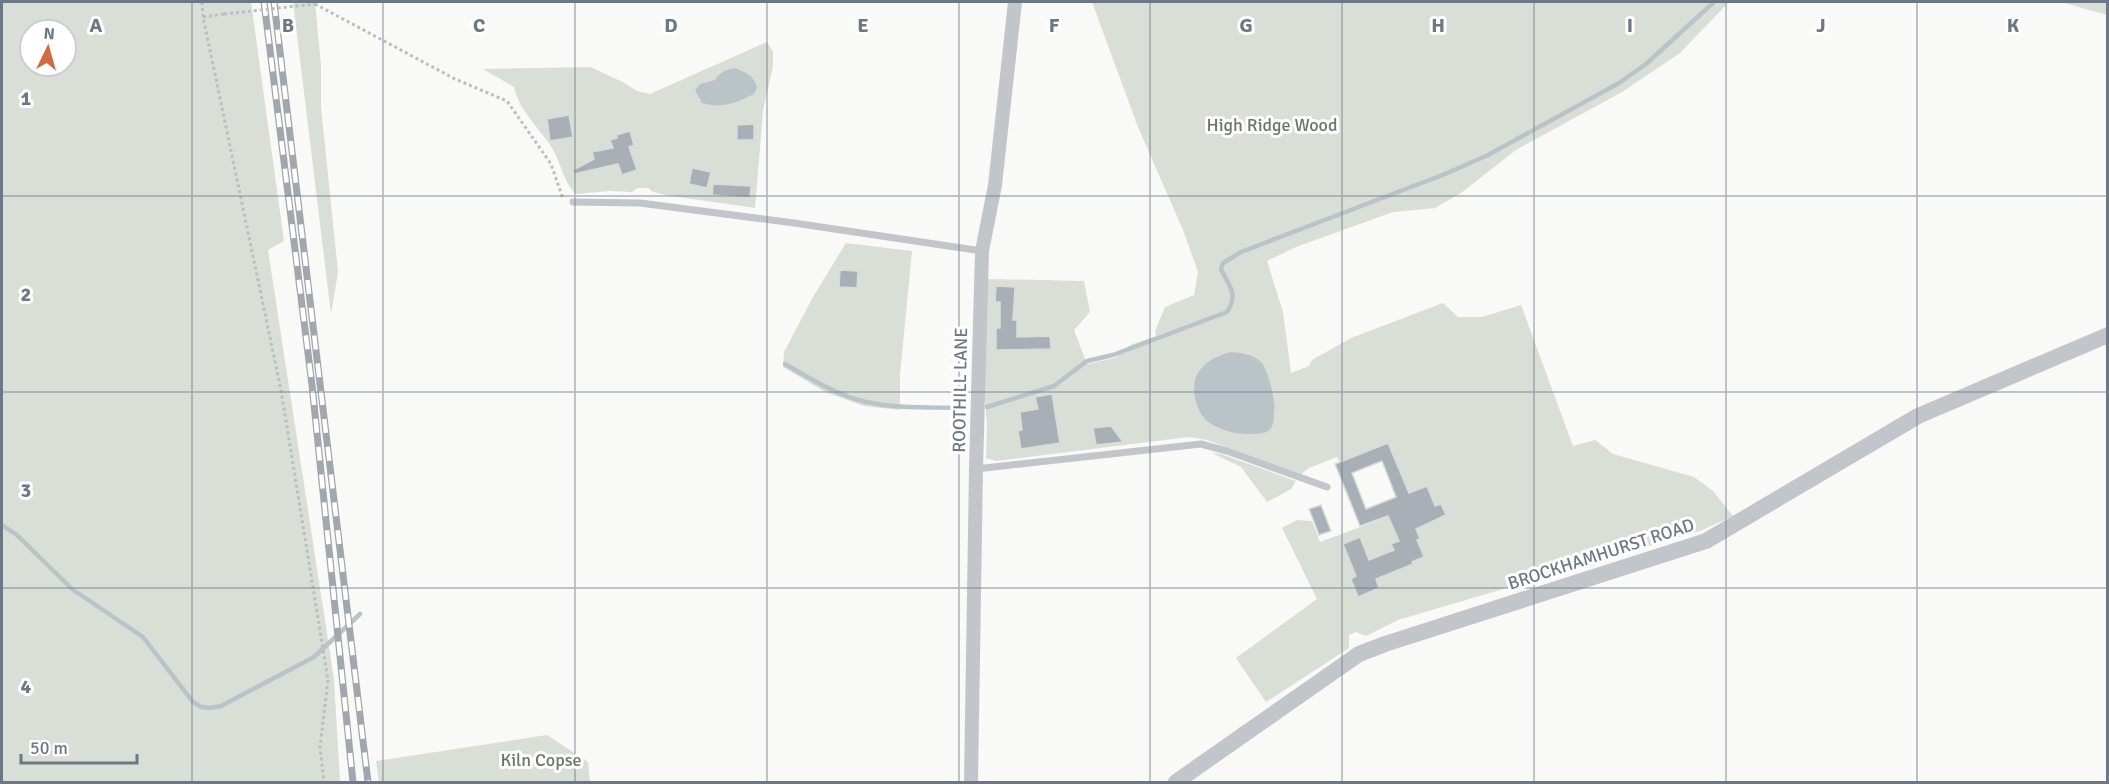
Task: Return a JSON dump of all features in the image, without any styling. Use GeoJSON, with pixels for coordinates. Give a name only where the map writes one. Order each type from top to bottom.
{"type":"FeatureCollection","features":[{"type":"Feature","properties":{"kind":"street","name":"ROOTHILL LANE"},"geometry":{"type":"LineString","coordinates":[[971,783],[982,251],[995,185],[1015,2]]}},
{"type":"Feature","properties":{"kind":"street","name":"BROCKHAMHURST ROAD"},"geometry":{"type":"LineString","coordinates":[[1176,783],[1359,654],[1706,541],[1918,416],[2108,335]]}},
{"type":"Feature","properties":{"kind":"lane"},"geometry":{"type":"LineString","coordinates":[[573,202],[640,203],[982,251]]}},
{"type":"Feature","properties":{"kind":"lane"},"geometry":{"type":"LineString","coordinates":[[976,469],[1201,444],[1327,487]]}},
{"type":"Feature","properties":{"kind":"path"},"geometry":{"type":"LineString","coordinates":[[202,2],[203,17],[281,390],[327,680],[320,747],[324,783]]}},
{"type":"Feature","properties":{"kind":"path"},"geometry":{"type":"LineString","coordinates":[[203,17],[315,4],[454,79],[507,101],[551,165],[564,201],[573,202]]}},
{"type":"Feature","properties":{"kind":"green space"},"geometry":{"type":"Polygon","coordinates":[[[2,2],[251,2],[284,241],[268,250],[334,679],[340,782],[2,782],[2,2]]]}},
{"type":"Feature","properties":{"kind":"green space"},"geometry":{"type":"Polygon","coordinates":[[[293,2],[315,2],[321,66],[321,107],[338,272],[331,314],[293,2]]]}},
{"type":"Feature","properties":{"kind":"green space","name":"High Ridge Wood"},"geometry":{"type":"Polygon","coordinates":[[[1092,2],[1729,2],[1680,53],[1622,92],[1516,150],[1461,193],[1435,208],[1393,212],[1296,247],[1267,261],[1283,312],[1291,373],[1309,366],[1312,360],[1351,338],[1443,303],[1458,317],[1482,317],[1521,305],[1573,446],[1595,440],[1613,454],[1694,477],[1713,491],[1733,516],[1700,531],[1398,620],[1366,636],[1356,632],[1349,635],[1349,648],[1266,702],[1236,658],[1317,599],[1282,528],[1297,520],[1312,521],[1320,542],[1433,500],[1427,486],[1409,493],[1388,443],[1340,462],[1337,457],[1309,468],[1301,474],[1207,440],[1189,437],[996,461],[986,458],[987,424],[984,387],[988,279],[1084,281],[1090,312],[1074,330],[1087,364],[1115,358],[1130,345],[1156,336],[1155,331],[1165,307],[1194,295],[1198,272],[1183,230],[1138,127],[1092,2]],[[1219,355],[1201,368],[1256,434],[1271,426],[1275,410],[1219,355]]]}},
{"type":"Feature","properties":{"kind":"green space"},"geometry":{"type":"Polygon","coordinates":[[[2061,2],[2107,2],[2107,15],[2061,2]]]}},
{"type":"Feature","properties":{"kind":"green space"},"geometry":{"type":"Polygon","coordinates":[[[767,42],[773,52],[773,66],[763,110],[755,208],[665,195],[651,191],[649,188],[637,188],[632,192],[576,194],[571,189],[552,148],[520,104],[514,87],[483,69],[590,67],[637,91],[650,94],[767,42]]]}},
{"type":"Feature","properties":{"kind":"green space"},"geometry":{"type":"Polygon","coordinates":[[[846,243],[912,251],[900,375],[900,410],[864,406],[825,392],[783,367],[784,352],[813,297],[846,243]]]}},
{"type":"Feature","properties":{"kind":"green space"},"geometry":{"type":"Polygon","coordinates":[[[1212,453],[1221,454],[1296,481],[1291,489],[1267,502],[1241,467],[1212,453]]]}},
{"type":"Feature","properties":{"kind":"green space","name":"Kiln Copse"},"geometry":{"type":"Polygon","coordinates":[[[547,735],[588,762],[590,782],[379,782],[376,761],[547,735]]]}},
{"type":"Feature","properties":{"kind":"shaded area"},"geometry":{"type":"Polygon","coordinates":[[[735,68],[752,77],[757,88],[754,94],[728,104],[702,103],[695,90],[700,84],[715,80],[724,72],[735,68]]]}},
{"type":"Feature","properties":{"kind":"shaded area"},"geometry":{"type":"Polygon","coordinates":[[[1231,352],[1254,357],[1261,362],[1268,375],[1274,404],[1274,422],[1267,431],[1245,434],[1224,430],[1207,421],[1199,410],[1194,391],[1197,375],[1214,358],[1231,352]]]}},
{"type":"Feature","properties":{"kind":"building"},"geometry":{"type":"Polygon","coordinates":[[[569,115],[573,137],[550,141],[547,119],[569,115]]]}},
{"type":"Feature","properties":{"kind":"building"},"geometry":{"type":"Polygon","coordinates":[[[754,124],[754,140],[737,140],[737,125],[754,124]]]}},
{"type":"Feature","properties":{"kind":"building"},"geometry":{"type":"Polygon","coordinates":[[[630,131],[634,145],[629,147],[637,170],[622,175],[618,164],[574,174],[573,170],[594,159],[592,152],[613,148],[610,140],[617,138],[616,135],[630,131]]]}},
{"type":"Feature","properties":{"kind":"building"},"geometry":{"type":"Polygon","coordinates":[[[692,168],[711,172],[707,188],[689,184],[692,168]]]}},
{"type":"Feature","properties":{"kind":"building"},"geometry":{"type":"Polygon","coordinates":[[[713,184],[751,186],[750,198],[712,195],[713,184]]]}},
{"type":"Feature","properties":{"kind":"building"},"geometry":{"type":"Polygon","coordinates":[[[840,270],[858,271],[857,288],[839,287],[840,270]]]}},
{"type":"Feature","properties":{"kind":"building"},"geometry":{"type":"Polygon","coordinates":[[[996,286],[1015,287],[1013,320],[1017,320],[1017,337],[1050,336],[1051,349],[996,350],[996,328],[1000,328],[1000,302],[995,302],[996,286]]]}},
{"type":"Feature","properties":{"kind":"building"},"geometry":{"type":"Polygon","coordinates":[[[1052,394],[1060,443],[1021,449],[1018,431],[1022,430],[1020,412],[1038,409],[1035,397],[1052,394]]]}},
{"type":"Feature","properties":{"kind":"building"},"geometry":{"type":"Polygon","coordinates":[[[1111,426],[1123,442],[1096,445],[1093,428],[1111,426]]]}},
{"type":"Feature","properties":{"kind":"building"},"geometry":{"type":"Polygon","coordinates":[[[1388,443],[1409,493],[1427,486],[1435,506],[1441,504],[1446,515],[1416,529],[1420,539],[1417,540],[1424,557],[1376,579],[1379,588],[1358,597],[1351,579],[1356,576],[1343,544],[1360,537],[1369,560],[1394,550],[1391,544],[1399,541],[1388,516],[1360,526],[1335,464],[1388,443]],[[1382,461],[1352,473],[1366,509],[1396,497],[1382,461]]]}},
{"type":"Feature","properties":{"kind":"building"},"geometry":{"type":"Polygon","coordinates":[[[1321,505],[1331,531],[1319,535],[1309,509],[1321,505]]]}},
{"type":"Feature","properties":{"kind":"waterway"},"geometry":{"type":"LineString","coordinates":[[987,407],[1054,386],[1087,361],[1113,355],[1227,312],[1231,306],[1232,290],[1221,269],[1223,263],[1241,252],[1445,174],[1488,155],[1619,83],[1646,64],[1714,2]]}},
{"type":"Feature","properties":{"kind":"waterway"},"geometry":{"type":"LineString","coordinates":[[785,364],[835,391],[866,402],[903,407],[965,408]]}},
{"type":"Feature","properties":{"kind":"waterway"},"geometry":{"type":"LineString","coordinates":[[2,525],[17,535],[72,589],[143,637],[193,702],[201,707],[221,706],[314,657],[360,614]]}},
{"type":"Feature","properties":{"kind":"railway"},"geometry":{"type":"LineString","coordinates":[[264,2],[312,385],[353,782]]}},
{"type":"Feature","properties":{"kind":"railway"},"geometry":{"type":"LineString","coordinates":[[274,2],[368,782]]}}]}
